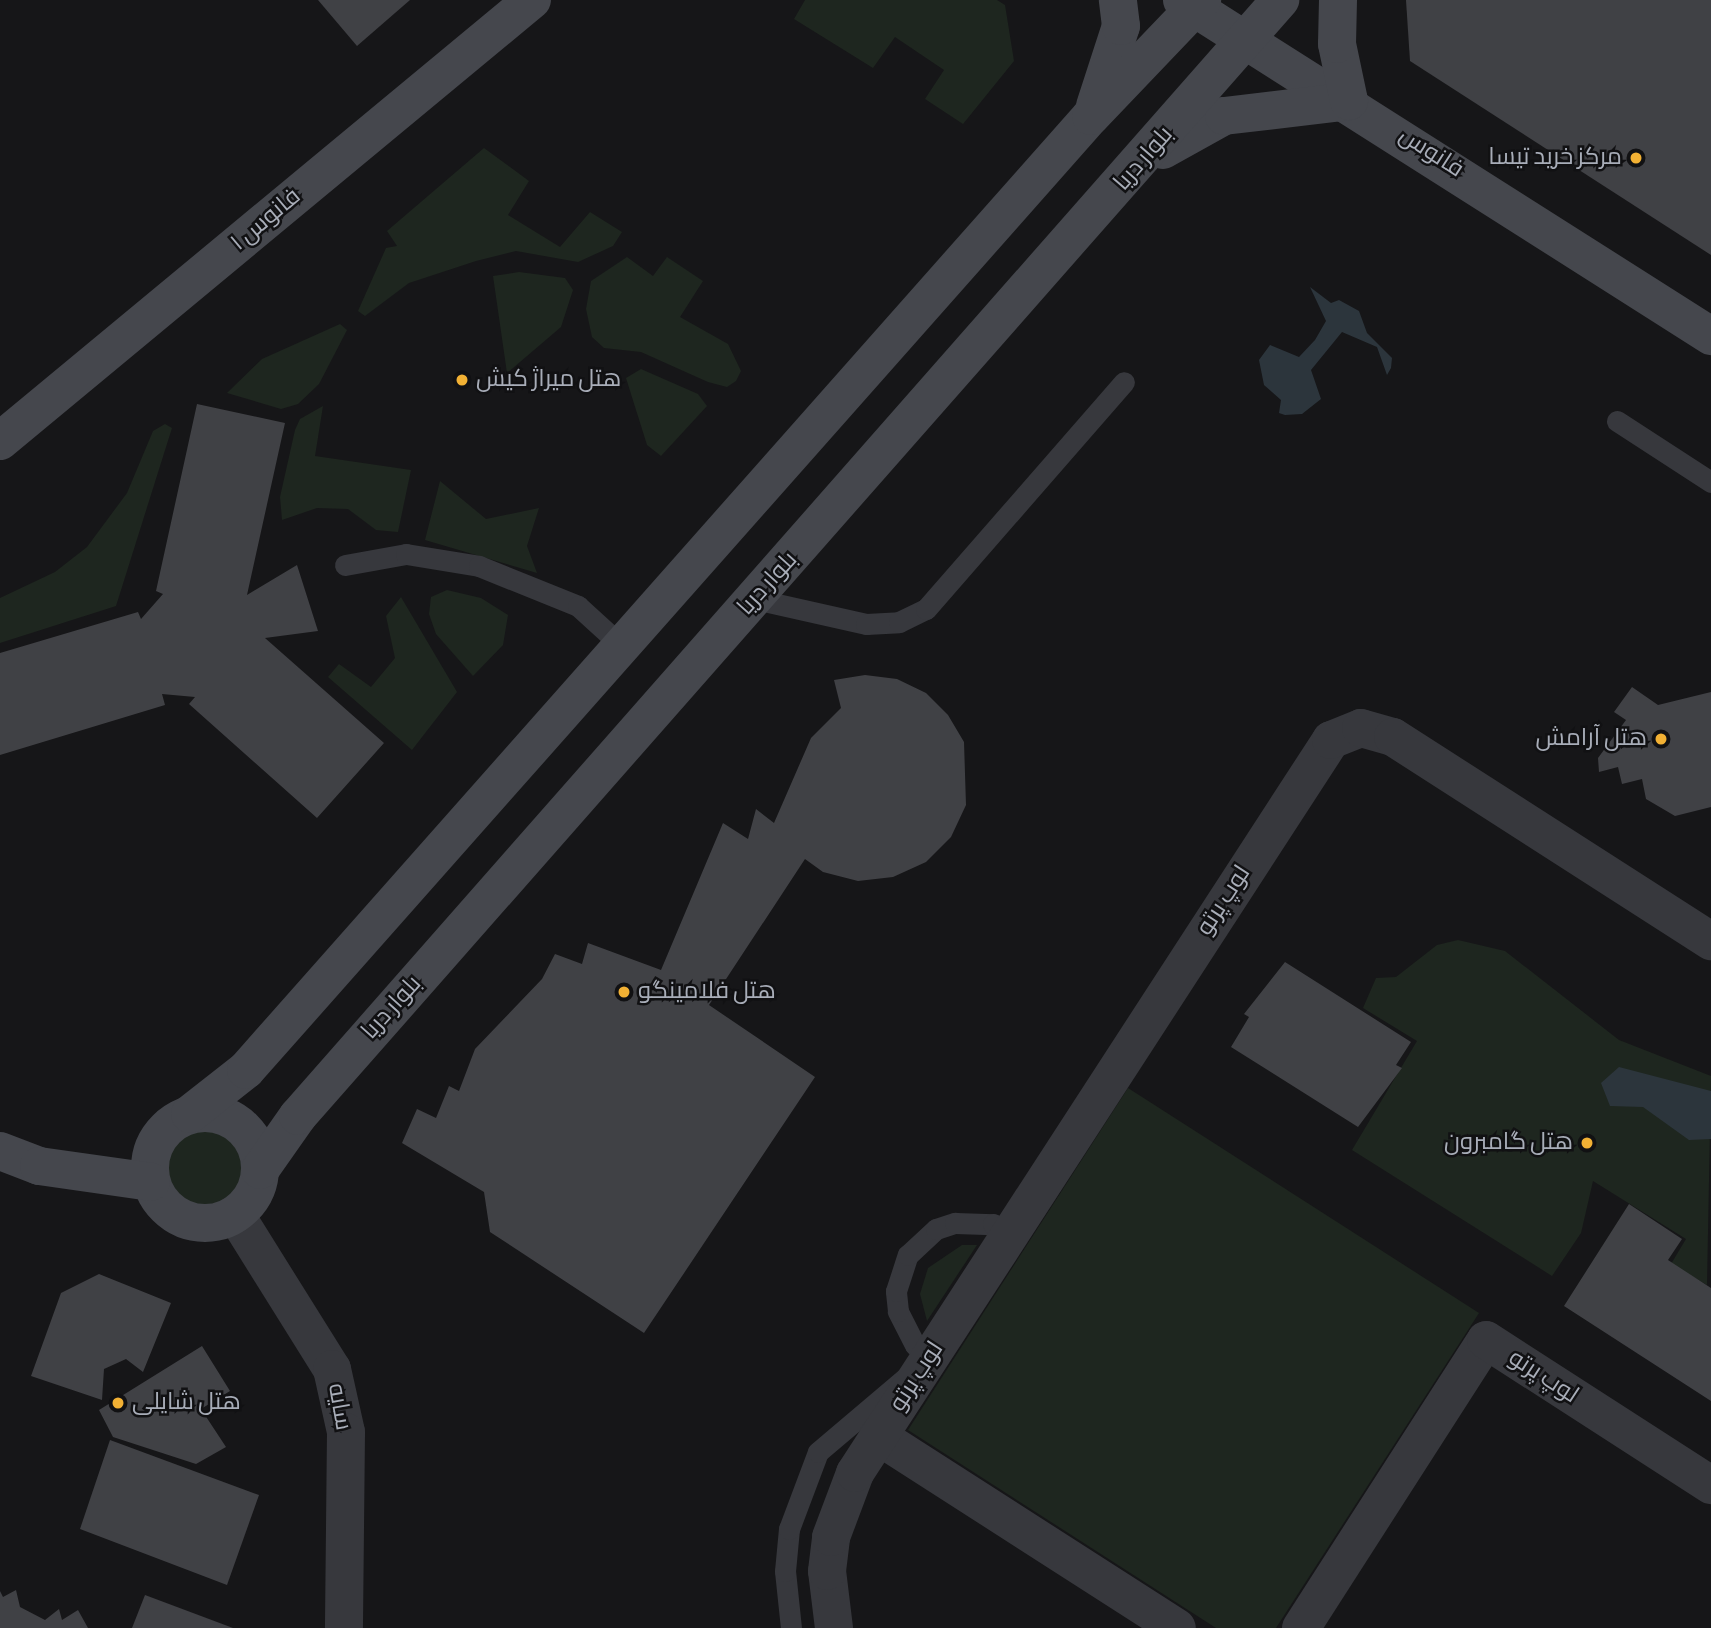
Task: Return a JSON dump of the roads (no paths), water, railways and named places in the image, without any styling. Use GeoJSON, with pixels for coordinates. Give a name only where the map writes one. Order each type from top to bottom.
{"type":"FeatureCollection","features":[{"type":"Feature","properties":{"kind":"main road","name":"فانوس ۱"},"geometry":{"type":"LineString","coordinates":[[0,441],[532,0]]}},
{"type":"Feature","properties":{"kind":"main road"},"geometry":{"type":"LineString","coordinates":[[1091,116],[1121,26],[1118,0]]}},
{"type":"Feature","properties":{"kind":"main road","name":"بلوار دریا"},"geometry":{"type":"LineString","coordinates":[[260,1170],[298,1116],[1142,161],[1280,0]]}},
{"type":"Feature","properties":{"kind":"main road"},"geometry":{"type":"LineString","coordinates":[[1142,161],[1224,116],[1349,101],[1337,44],[1338,0]]}},
{"type":"Feature","properties":{"kind":"main road"},"geometry":{"type":"LineString","coordinates":[[190,1114],[224,1115],[240,1124],[258,1153],[260,1170],[257,1188],[235,1214],[219,1222],[184,1220],[158,1199],[151,1182],[149,1165],[161,1133],[246,1070],[1193,3]]}},
{"type":"Feature","properties":{"kind":"main road","name":"فانوس"},"geometry":{"type":"LineString","coordinates":[[1193,3],[1711,335]]}},
{"type":"Feature","properties":{"kind":"main road"},"geometry":{"type":"LineString","coordinates":[[0,1151],[39,1166],[151,1182]]}},
{"type":"Feature","properties":{"kind":"street","name":"لوپ پرتو"},"geometry":{"type":"LineString","coordinates":[[834,1628],[827,1571],[831,1537],[840,1504],[878,1436],[1320,752],[1345,732],[1378,730],[1393,737],[1711,941]]}},
{"type":"Feature","properties":{"kind":"street","name":"سایه"},"geometry":{"type":"LineString","coordinates":[[235,1214],[332,1369],[346,1432],[344,1628]]}},
{"type":"Feature","properties":{"kind":"street","name":"لوپ پرتو"},"geometry":{"type":"LineString","coordinates":[[1301,1628],[1486,1340],[1711,1485]]}},
{"type":"Feature","properties":{"kind":"street","name":"لوپ پرتو"},"geometry":{"type":"LineString","coordinates":[[878,1436],[1177,1628]]}},
{"type":"Feature","properties":{"kind":"lane"},"geometry":{"type":"LineString","coordinates":[[755,599],[866,624],[899,622],[926,609],[1124,382]]}},
{"type":"Feature","properties":{"kind":"lane"},"geometry":{"type":"LineString","coordinates":[[1617,421],[1711,482]]}},
{"type":"Feature","properties":{"kind":"lane"},"geometry":{"type":"LineString","coordinates":[[345,565],[406,554],[479,566],[578,606],[622,646]]}},
{"type":"Feature","properties":{"kind":"lane"},"geometry":{"type":"LineString","coordinates":[[791,1628],[785,1571],[789,1529],[818,1452],[930,1357],[915,1345],[898,1311],[896,1291],[908,1255],[936,1229],[955,1223],[983,1223],[1010,1232]]}},
{"type":"Feature","properties":{"kind":"place","name":"مرکز خرید تیسا"},"geometry":{"type":"Point","coordinates":[1636,158]}},
{"type":"Feature","properties":{"kind":"place","name":"هتل میراژ کیش"},"geometry":{"type":"Point","coordinates":[462,380]}},
{"type":"Feature","properties":{"kind":"place","name":"هتل آرامش"},"geometry":{"type":"Point","coordinates":[1661,739]}},
{"type":"Feature","properties":{"kind":"place","name":"هتل فلامینگو"},"geometry":{"type":"Point","coordinates":[624,992]}},
{"type":"Feature","properties":{"kind":"place","name":"هتل گامبرون"},"geometry":{"type":"Point","coordinates":[1587,1143]}},
{"type":"Feature","properties":{"kind":"place","name":"هتل شایلی"},"geometry":{"type":"Point","coordinates":[118,1403]}}]}
